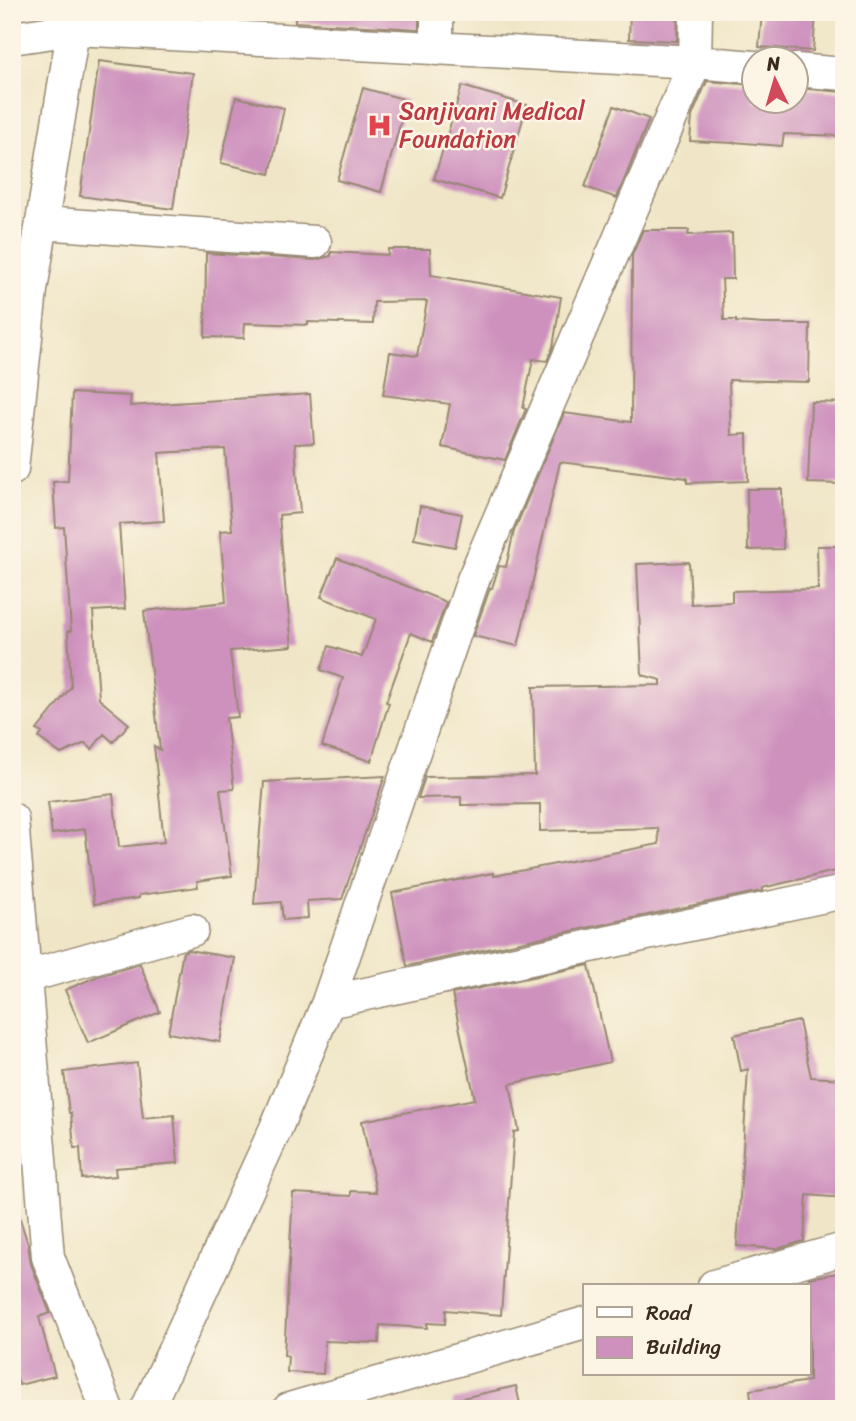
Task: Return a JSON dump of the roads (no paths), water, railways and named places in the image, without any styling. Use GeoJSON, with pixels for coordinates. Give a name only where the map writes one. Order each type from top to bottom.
{"type":"FeatureCollection","features":[{"type":"Feature","properties":{"kind":"street"},"geometry":{"type":"LineString","coordinates":[[437,12],[437,49]]}},
{"type":"Feature","properties":{"kind":"street"},"geometry":{"type":"LineString","coordinates":[[147,1409],[276,1128],[328,1002],[474,580],[695,62],[696,12]]}},
{"type":"Feature","properties":{"kind":"street"},"geometry":{"type":"LineString","coordinates":[[12,469],[31,290],[75,21]]}},
{"type":"Feature","properties":{"kind":"street"},"geometry":{"type":"LineString","coordinates":[[12,38],[75,21],[437,49],[740,66]]}},
{"type":"Feature","properties":{"kind":"street"},"geometry":{"type":"LineString","coordinates":[[810,71],[844,74]]}},
{"type":"Feature","properties":{"kind":"street"},"geometry":{"type":"LineString","coordinates":[[42,223],[315,242]]}},
{"type":"Feature","properties":{"kind":"street"},"geometry":{"type":"LineString","coordinates":[[12,819],[21,987],[48,1257],[107,1409]]}},
{"type":"Feature","properties":{"kind":"street"},"geometry":{"type":"LineString","coordinates":[[328,1002],[844,892]]}},
{"type":"Feature","properties":{"kind":"street"},"geometry":{"type":"LineString","coordinates":[[21,987],[192,930]]}},
{"type":"Feature","properties":{"kind":"street"},"geometry":{"type":"LineString","coordinates":[[721,1284],[844,1249]]}},
{"type":"Feature","properties":{"kind":"street"},"geometry":{"type":"LineString","coordinates":[[289,1409],[583,1324]]}},
{"type":"Feature","properties":{"kind":"place","name":"Sanjivani Medical Foundation"},"geometry":{"type":"Point","coordinates":[379,125]}}]}
